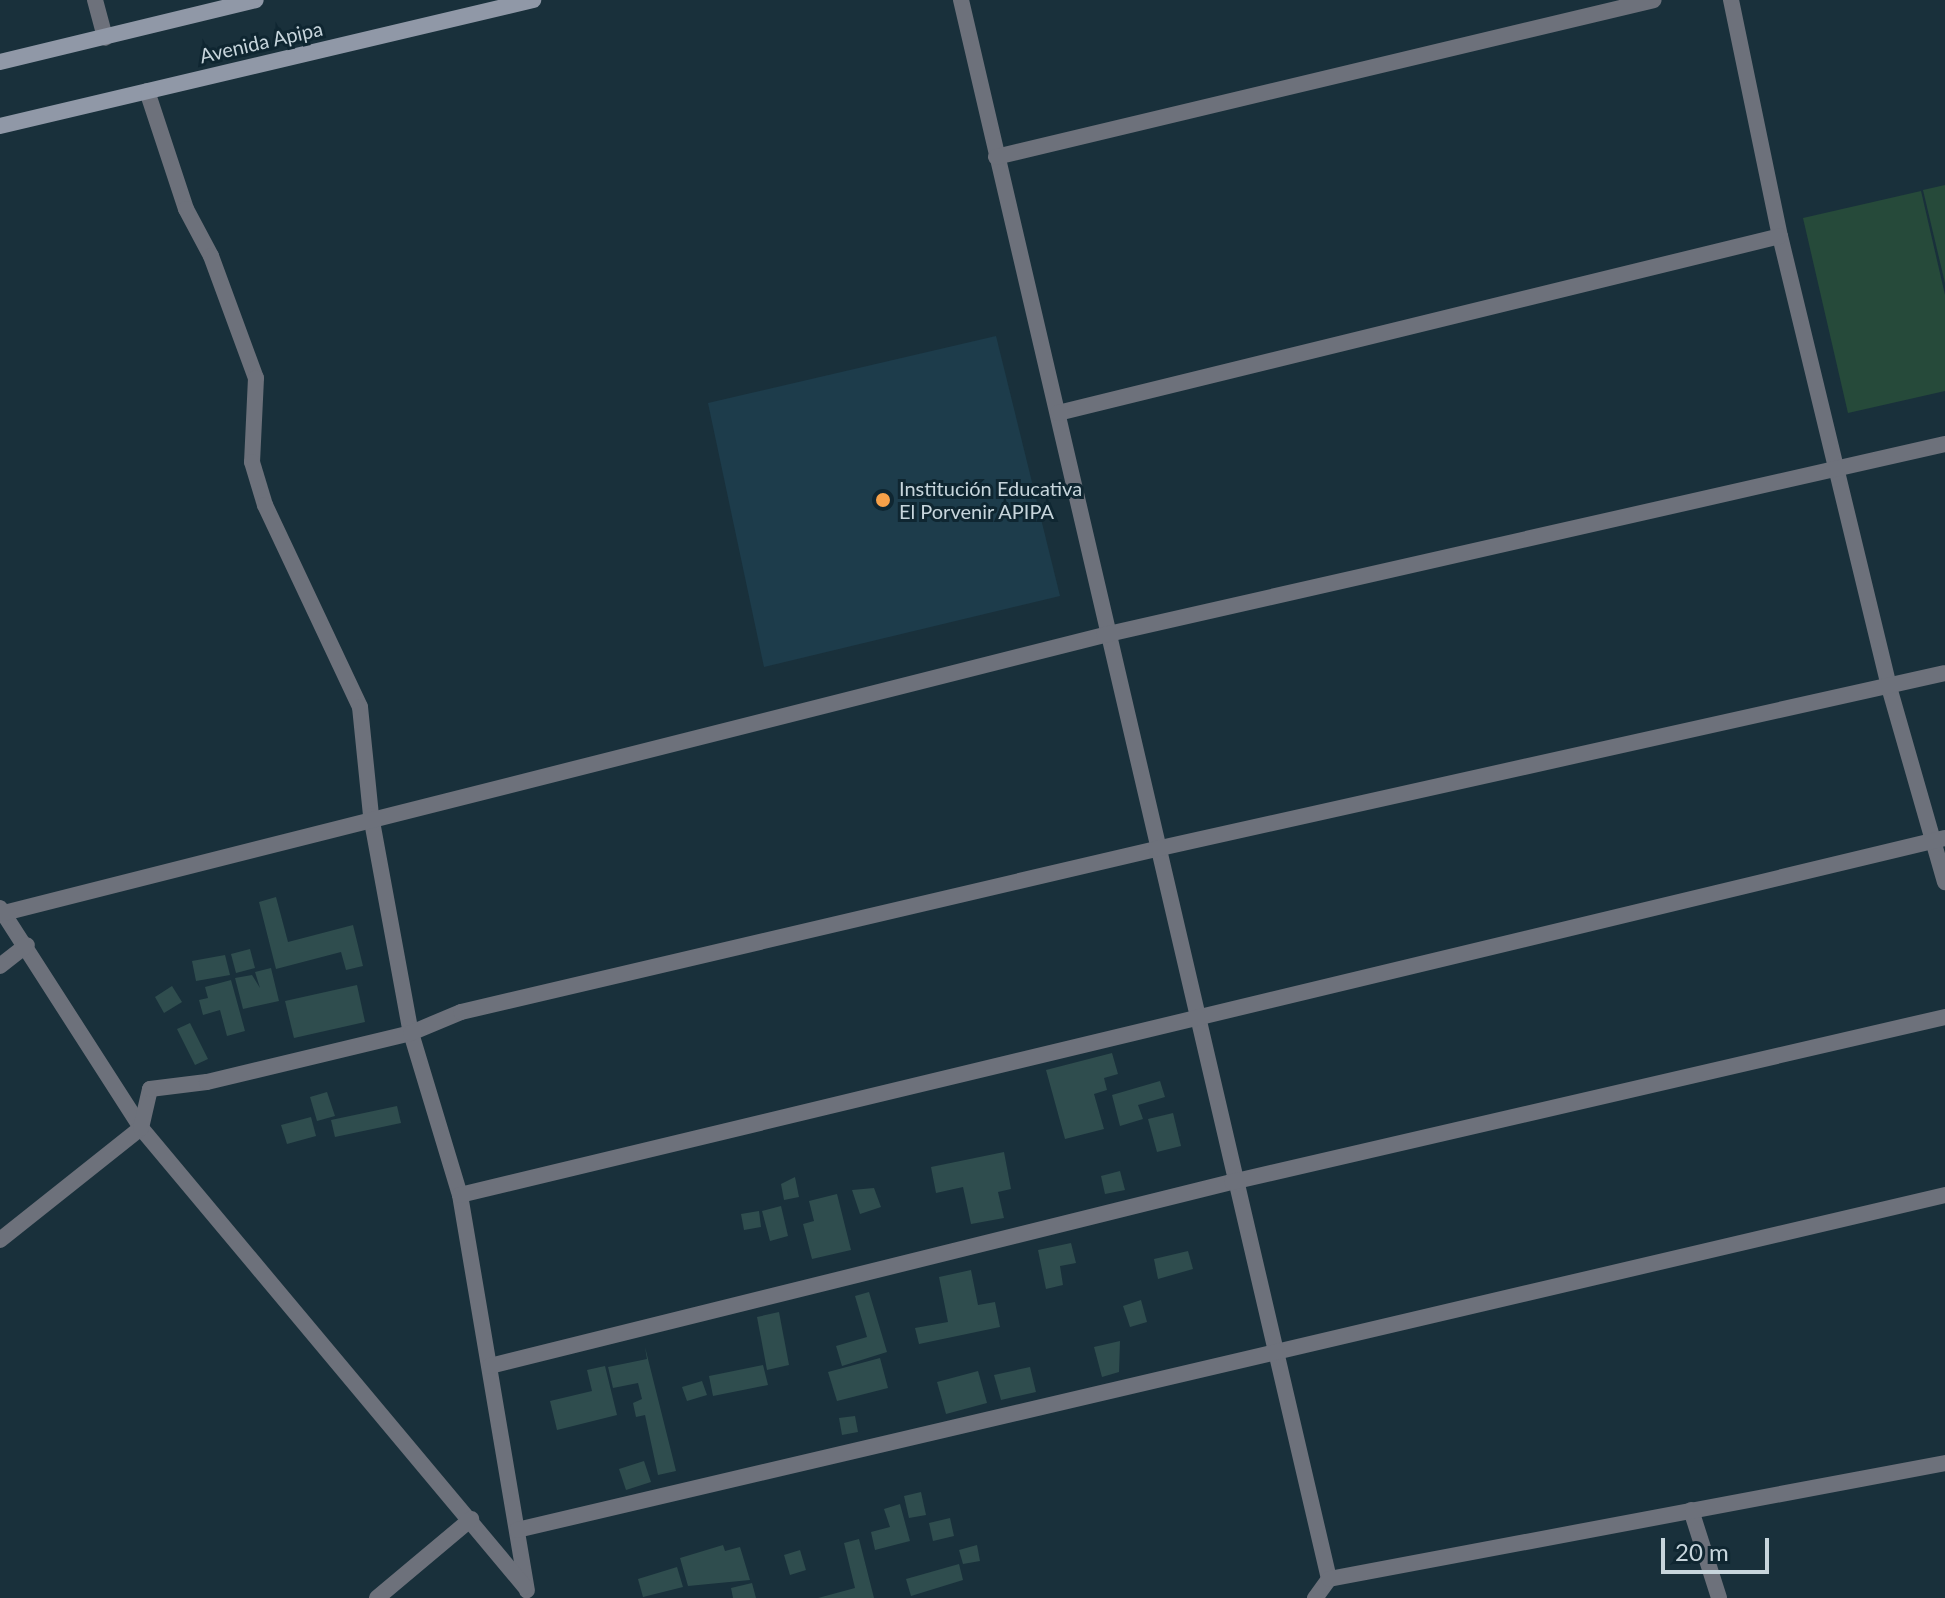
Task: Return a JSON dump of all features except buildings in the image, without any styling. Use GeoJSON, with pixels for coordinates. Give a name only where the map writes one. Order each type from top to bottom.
{"type":"FeatureCollection","features":[{"type":"Feature","properties":{"kind":"street"},"geometry":{"type":"LineString","coordinates":[[95,0],[105,38]]}},
{"type":"Feature","properties":{"kind":"street","name":"Avenida Apipa"},"geometry":{"type":"LineString","coordinates":[[0,62],[256,0]]}},
{"type":"Feature","properties":{"kind":"street","name":"Avenida Apipa"},"geometry":{"type":"LineString","coordinates":[[0,126],[533,0]]}},
{"type":"Feature","properties":{"kind":"street"},"geometry":{"type":"LineString","coordinates":[[961,0],[1058,413],[1104,635],[1272,1351],[1329,1579]]}},
{"type":"Feature","properties":{"kind":"street"},"geometry":{"type":"LineString","coordinates":[[996,157],[1654,0]]}},
{"type":"Feature","properties":{"kind":"street"},"geometry":{"type":"LineString","coordinates":[[1731,0],[1780,236],[1889,687],[1940,839],[1945,882]]}},
{"type":"Feature","properties":{"kind":"street"},"geometry":{"type":"LineString","coordinates":[[147,91],[186,209],[211,256],[256,378],[252,462],[265,505],[360,707],[371,816],[411,1033],[460,1195],[530,1594]]}},
{"type":"Feature","properties":{"kind":"street"},"geometry":{"type":"LineString","coordinates":[[1058,413],[1780,236]]}},
{"type":"Feature","properties":{"kind":"street"},"geometry":{"type":"LineString","coordinates":[[530,1594],[471,1519],[141,1128],[84,1048],[27,945],[2,910],[1104,635],[1945,444]]}},
{"type":"Feature","properties":{"kind":"street"},"geometry":{"type":"LineString","coordinates":[[0,1240],[141,1128],[150,1089],[207,1082],[411,1033],[461,1012],[1156,849],[1945,673]]}},
{"type":"Feature","properties":{"kind":"street"},"geometry":{"type":"LineString","coordinates":[[460,1195],[1940,839]]}},
{"type":"Feature","properties":{"kind":"street"},"geometry":{"type":"LineString","coordinates":[[0,966],[27,945]]}},
{"type":"Feature","properties":{"kind":"street"},"geometry":{"type":"LineString","coordinates":[[490,1366],[1232,1182],[1945,1017]]}},
{"type":"Feature","properties":{"kind":"street"},"geometry":{"type":"LineString","coordinates":[[517,1530],[1945,1195]]}},
{"type":"Feature","properties":{"kind":"street"},"geometry":{"type":"LineString","coordinates":[[1315,1598],[1329,1579],[1945,1463]]}},
{"type":"Feature","properties":{"kind":"street"},"geometry":{"type":"LineString","coordinates":[[1691,1510],[1719,1598]]}},
{"type":"Feature","properties":{"kind":"street"},"geometry":{"type":"LineString","coordinates":[[377,1598],[471,1519]]}},
{"type":"Feature","properties":{"kind":"shaded area","name":"Institución Educativa El Porvenir APIPA"},"geometry":{"type":"Polygon","coordinates":[[[996,336],[1060,596],[764,667],[708,403],[996,336]]]}},
{"type":"Feature","properties":{"kind":"green space"},"geometry":{"type":"Polygon","coordinates":[[[1945,185],[1945,283],[1923,190],[1945,185]]]}},
{"type":"Feature","properties":{"kind":"green space"},"geometry":{"type":"Polygon","coordinates":[[[1921,191],[1945,295],[1945,391],[1848,413],[1803,218],[1921,191]]]}},
{"type":"Feature","properties":{"kind":"place","name":"Institución Educativa El Porvenir APIPA"},"geometry":{"type":"Point","coordinates":[883,500]}}]}
